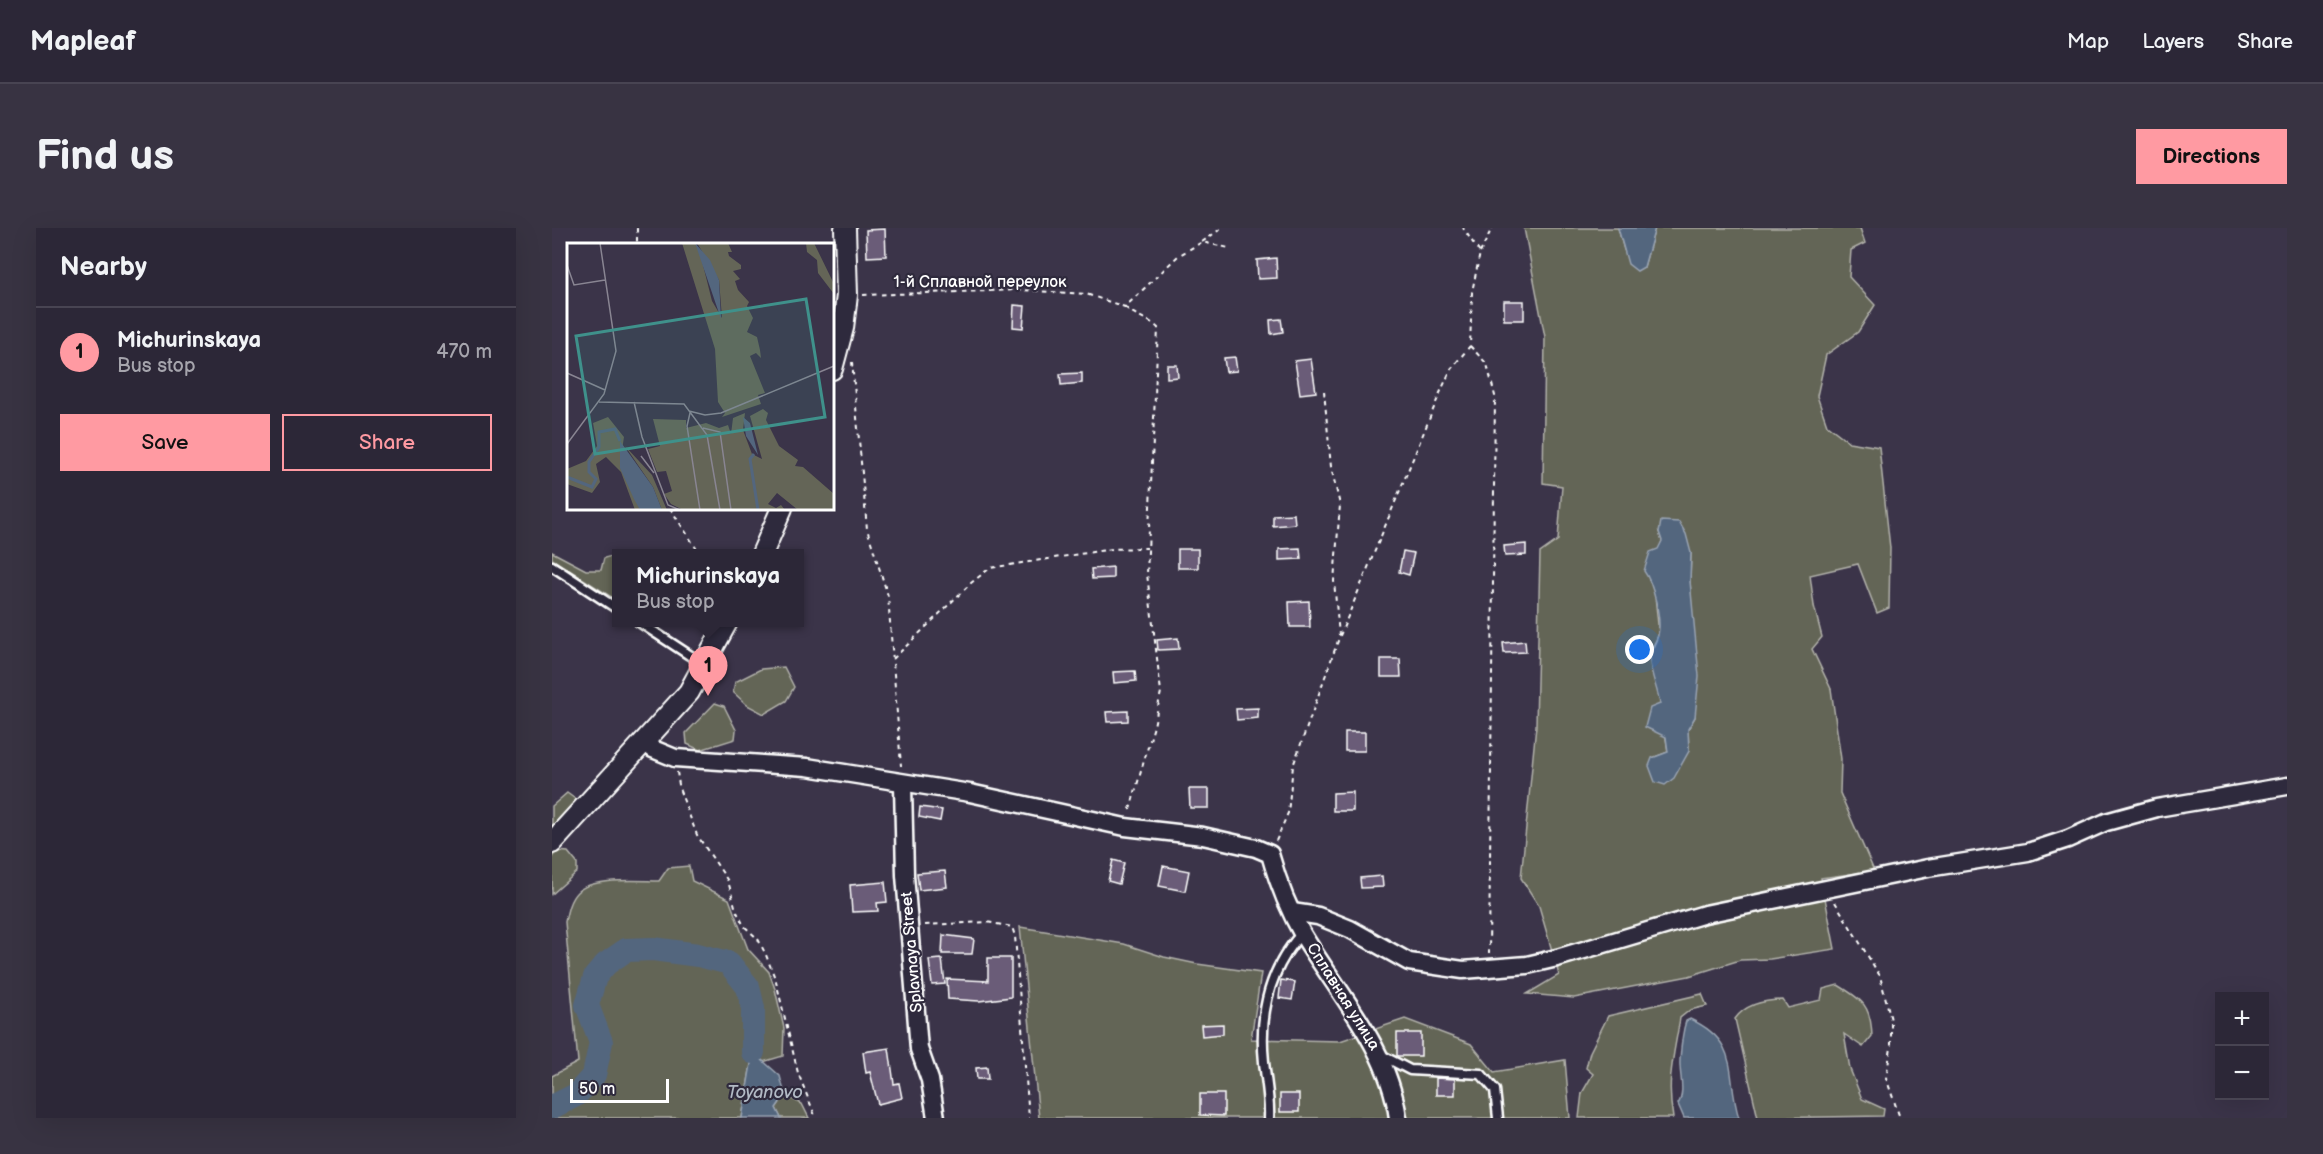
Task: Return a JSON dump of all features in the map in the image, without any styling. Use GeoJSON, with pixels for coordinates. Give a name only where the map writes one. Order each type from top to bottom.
{"type":"FeatureCollection","features":[{"type":"Feature","properties":{"kind":"street"},"geometry":{"type":"LineString","coordinates":[[834,362],[843,328],[848,295],[845,228]]}},
{"type":"Feature","properties":{"kind":"street"},"geometry":{"type":"LineString","coordinates":[[764,549],[781,510]]}},
{"type":"Feature","properties":{"kind":"street"},"geometry":{"type":"LineString","coordinates":[[552,843],[688,692],[724,627]]}},
{"type":"Feature","properties":{"kind":"street"},"geometry":{"type":"LineString","coordinates":[[645,742],[653,749],[675,758],[807,767],[903,785],[970,793],[1125,827],[1203,836],[1256,848],[1270,854]]}},
{"type":"Feature","properties":{"kind":"street","name":"Splavnaya Street"},"geometry":{"type":"LineString","coordinates":[[903,785],[905,875],[919,1049],[930,1080],[936,1118]]}},
{"type":"Feature","properties":{"kind":"street"},"geometry":{"type":"LineString","coordinates":[[1292,912],[1317,916],[1350,929],[1409,962],[1463,970],[1489,968],[1557,958],[1705,914],[1928,868],[2028,852],[2068,839],[2106,822],[2157,808],[2287,786]]}},
{"type":"Feature","properties":{"kind":"street","name":"Сплавная улица"},"geometry":{"type":"LineString","coordinates":[[1270,854],[1282,894],[1302,933],[1379,1053],[1398,1118]]}},
{"type":"Feature","properties":{"kind":"lane"},"geometry":{"type":"LineString","coordinates":[[552,566],[612,605]]}},
{"type":"Feature","properties":{"kind":"lane"},"geometry":{"type":"LineString","coordinates":[[647,627],[704,664]]}},
{"type":"Feature","properties":{"kind":"lane"},"geometry":{"type":"LineString","coordinates":[[1269,1118],[1263,1059],[1263,1020],[1267,996],[1270,980],[1292,944],[1302,933]]}},
{"type":"Feature","properties":{"kind":"lane"},"geometry":{"type":"LineString","coordinates":[[1379,1053],[1410,1070],[1481,1074],[1495,1090],[1498,1118]]}},
{"type":"Feature","properties":{"kind":"path"},"geometry":{"type":"LineString","coordinates":[[1125,307],[1178,256],[1222,228]]}},
{"type":"Feature","properties":{"kind":"path"},"geometry":{"type":"LineString","coordinates":[[1463,228],[1480,253]]}},
{"type":"Feature","properties":{"kind":"path"},"geometry":{"type":"LineString","coordinates":[[1270,854],[1288,813],[1293,766],[1339,638],[1440,393],[1452,369],[1470,346],[1472,292],[1480,253],[1492,228]]}},
{"type":"Feature","properties":{"kind":"path"},"geometry":{"type":"LineString","coordinates":[[1202,242],[1229,248]]}},
{"type":"Feature","properties":{"kind":"path","name":"1-й Сплавной переулок"},"geometry":{"type":"LineString","coordinates":[[848,295],[1020,290],[1086,294],[1125,307],[1136,317],[1151,321],[1158,328],[1147,548]]}},
{"type":"Feature","properties":{"kind":"path"},"geometry":{"type":"LineString","coordinates":[[1470,346],[1487,364],[1495,396],[1489,968]]}},
{"type":"Feature","properties":{"kind":"path"},"geometry":{"type":"LineString","coordinates":[[852,360],[867,529],[888,596],[903,785]]}},
{"type":"Feature","properties":{"kind":"path"},"geometry":{"type":"LineString","coordinates":[[1324,391],[1331,467],[1340,505],[1334,581],[1339,638]]}},
{"type":"Feature","properties":{"kind":"path"},"geometry":{"type":"LineString","coordinates":[[671,510],[697,549]]}},
{"type":"Feature","properties":{"kind":"path"},"geometry":{"type":"LineString","coordinates":[[893,660],[971,583],[990,568],[1085,552],[1147,548],[1147,574],[1161,692],[1154,726],[1125,827]]}},
{"type":"Feature","properties":{"kind":"path"},"geometry":{"type":"LineString","coordinates":[[675,758],[680,791],[697,835],[728,881],[736,910],[744,926],[758,939],[766,955],[776,981],[798,1073],[816,1118]]}},
{"type":"Feature","properties":{"kind":"path"},"geometry":{"type":"LineString","coordinates":[[1827,889],[1880,976],[1891,1020],[1891,1048],[1886,1078],[1900,1118]]}},
{"type":"Feature","properties":{"kind":"path"},"geometry":{"type":"LineString","coordinates":[[910,926],[987,922],[1012,927],[1015,936],[1029,1118]]}},
{"type":"Feature","properties":{"kind":"green space"},"geometry":{"type":"Polygon","coordinates":[[[1524,228],[1618,228],[1624,250],[1644,267],[1655,228],[1860,228],[1865,243],[1851,250],[1849,277],[1875,305],[1858,332],[1826,355],[1817,396],[1827,425],[1849,442],[1879,447],[1890,548],[1889,608],[1877,613],[1858,564],[1810,575],[1814,606],[1822,637],[1812,649],[1831,689],[1841,759],[1840,793],[1874,871],[1821,878],[1835,949],[1770,959],[1740,960],[1689,976],[1574,998],[1527,994],[1559,975],[1539,906],[1521,878],[1536,726],[1540,553],[1558,540],[1562,486],[1543,483],[1545,337],[1524,228]],[[1659,532],[1662,541],[1650,578],[1655,596],[1659,634],[1652,648],[1668,752],[1652,758],[1689,751],[1688,729],[1695,717],[1696,670],[1690,581],[1691,553],[1659,532]]]}},
{"type":"Feature","properties":{"kind":"green space"},"geometry":{"type":"Polygon","coordinates":[[[552,552],[586,570],[601,570],[604,558],[612,556],[612,597],[552,559],[552,552]]]}},
{"type":"Feature","properties":{"kind":"green space"},"geometry":{"type":"Polygon","coordinates":[[[784,667],[794,687],[786,701],[764,714],[747,705],[733,692],[735,682],[761,669],[784,667]]]}},
{"type":"Feature","properties":{"kind":"green space"},"geometry":{"type":"Polygon","coordinates":[[[715,703],[724,706],[736,730],[735,739],[700,750],[687,744],[686,733],[715,703]]]}},
{"type":"Feature","properties":{"kind":"green space"},"geometry":{"type":"Polygon","coordinates":[[[567,793],[578,801],[552,826],[552,806],[567,793]]]}},
{"type":"Feature","properties":{"kind":"green space"},"geometry":{"type":"Polygon","coordinates":[[[557,851],[568,852],[577,863],[577,872],[552,894],[552,857],[557,851]]]}},
{"type":"Feature","properties":{"kind":"green space"},"geometry":{"type":"Polygon","coordinates":[[[689,866],[692,881],[729,899],[748,949],[769,972],[784,1028],[783,1056],[763,1062],[753,1052],[742,1118],[552,1118],[552,1076],[578,1062],[565,922],[572,899],[584,887],[593,884],[616,881],[659,881],[668,868],[689,866]]]}},
{"type":"Feature","properties":{"kind":"green space"},"geometry":{"type":"Polygon","coordinates":[[[1020,927],[1124,944],[1164,957],[1197,964],[1261,973],[1251,1039],[1340,1041],[1405,1019],[1471,1044],[1494,1072],[1565,1060],[1570,1118],[1039,1118],[1020,927]]]}},
{"type":"Feature","properties":{"kind":"green space"},"geometry":{"type":"Polygon","coordinates":[[[1838,985],[1854,995],[1864,1005],[1870,1017],[1872,1036],[1863,1047],[1844,1034],[1850,1069],[1862,1099],[1884,1109],[1883,1116],[1758,1118],[1735,1019],[1745,1009],[1763,1002],[1783,1000],[1788,1008],[1821,1000],[1823,989],[1838,985]]]}},
{"type":"Feature","properties":{"kind":"green space"},"geometry":{"type":"Polygon","coordinates":[[[1702,994],[1707,1006],[1690,1010],[1680,1018],[1673,1056],[1670,1092],[1673,1118],[1579,1118],[1582,1093],[1593,1074],[1586,1068],[1590,1052],[1608,1016],[1702,994]]]}},
{"type":"Feature","properties":{"kind":"green space"},"geometry":{"type":"Polygon","coordinates":[[[785,1095],[802,1104],[809,1118],[781,1118],[776,1108],[785,1095]]]}},
{"type":"Feature","properties":{"kind":"water"},"geometry":{"type":"Polygon","coordinates":[[[1618,228],[1655,228],[1644,267],[1637,271],[1628,264],[1618,228]]]}},
{"type":"Feature","properties":{"kind":"water"},"geometry":{"type":"Polygon","coordinates":[[[1661,521],[1679,522],[1686,534],[1691,553],[1690,581],[1699,676],[1695,717],[1688,729],[1689,751],[1674,778],[1665,785],[1655,782],[1649,766],[1652,758],[1668,752],[1666,737],[1645,727],[1650,708],[1660,704],[1650,662],[1658,635],[1658,611],[1651,584],[1644,571],[1650,552],[1658,549],[1662,541],[1659,532],[1661,521]]]}},
{"type":"Feature","properties":{"kind":"water"},"geometry":{"type":"Polygon","coordinates":[[[1690,1019],[1718,1038],[1725,1049],[1739,1118],[1684,1118],[1678,1104],[1682,1094],[1680,1060],[1686,1021],[1690,1019]]]}},
{"type":"Feature","properties":{"kind":"water","name":"Toyanovo"},"geometry":{"type":"Polygon","coordinates":[[[753,1052],[780,1076],[785,1095],[776,1108],[781,1118],[742,1118],[753,1052]]]}},
{"type":"Feature","properties":{"kind":"building"},"geometry":{"type":"Polygon","coordinates":[[[885,229],[886,256],[867,257],[866,230],[885,229]]]}},
{"type":"Feature","properties":{"kind":"building"},"geometry":{"type":"Polygon","coordinates":[[[1276,258],[1277,278],[1258,279],[1257,260],[1276,258]]]}},
{"type":"Feature","properties":{"kind":"building"},"geometry":{"type":"Polygon","coordinates":[[[1504,301],[1524,301],[1524,320],[1504,320],[1504,301]]]}},
{"type":"Feature","properties":{"kind":"building"},"geometry":{"type":"Polygon","coordinates":[[[1014,305],[1025,306],[1023,328],[1013,327],[1014,305]]]}},
{"type":"Feature","properties":{"kind":"building"},"geometry":{"type":"Polygon","coordinates":[[[1281,319],[1283,332],[1271,334],[1270,320],[1281,319]]]}},
{"type":"Feature","properties":{"kind":"building"},"geometry":{"type":"Polygon","coordinates":[[[1235,357],[1237,371],[1226,372],[1224,358],[1235,357]]]}},
{"type":"Feature","properties":{"kind":"building"},"geometry":{"type":"Polygon","coordinates":[[[1311,359],[1316,392],[1300,394],[1295,361],[1311,359]]]}},
{"type":"Feature","properties":{"kind":"building"},"geometry":{"type":"Polygon","coordinates":[[[1167,365],[1177,365],[1178,377],[1167,378],[1167,365]]]}},
{"type":"Feature","properties":{"kind":"building"},"geometry":{"type":"Polygon","coordinates":[[[1082,373],[1082,383],[1061,385],[1060,374],[1082,373]]]}},
{"type":"Feature","properties":{"kind":"building"},"geometry":{"type":"Polygon","coordinates":[[[1294,514],[1295,524],[1273,526],[1273,515],[1294,514]]]}},
{"type":"Feature","properties":{"kind":"building"},"geometry":{"type":"Polygon","coordinates":[[[1526,544],[1526,555],[1505,556],[1504,546],[1526,544]]]}},
{"type":"Feature","properties":{"kind":"building"},"geometry":{"type":"Polygon","coordinates":[[[1300,548],[1301,559],[1279,560],[1279,549],[1300,548]]]}},
{"type":"Feature","properties":{"kind":"building"},"geometry":{"type":"Polygon","coordinates":[[[1178,549],[1198,549],[1198,568],[1178,568],[1178,549]]]}},
{"type":"Feature","properties":{"kind":"building"},"geometry":{"type":"Polygon","coordinates":[[[1403,551],[1414,553],[1409,575],[1399,572],[1403,551]]]}},
{"type":"Feature","properties":{"kind":"building"},"geometry":{"type":"Polygon","coordinates":[[[1113,567],[1113,578],[1092,579],[1091,569],[1113,567]]]}},
{"type":"Feature","properties":{"kind":"building"},"geometry":{"type":"Polygon","coordinates":[[[1309,601],[1310,627],[1290,627],[1289,602],[1309,601]]]}},
{"type":"Feature","properties":{"kind":"building"},"geometry":{"type":"Polygon","coordinates":[[[1178,638],[1179,649],[1158,650],[1157,640],[1178,638]]]}},
{"type":"Feature","properties":{"kind":"building"},"geometry":{"type":"Polygon","coordinates":[[[1525,641],[1526,652],[1504,653],[1503,643],[1525,641]]]}},
{"type":"Feature","properties":{"kind":"building"},"geometry":{"type":"Polygon","coordinates":[[[1381,659],[1400,659],[1401,677],[1381,677],[1381,659]]]}},
{"type":"Feature","properties":{"kind":"building"},"geometry":{"type":"Polygon","coordinates":[[[1135,671],[1136,681],[1114,683],[1113,672],[1135,671]]]}},
{"type":"Feature","properties":{"kind":"building"},"geometry":{"type":"Polygon","coordinates":[[[1258,708],[1258,718],[1237,720],[1236,709],[1258,708]]]}},
{"type":"Feature","properties":{"kind":"building"},"geometry":{"type":"Polygon","coordinates":[[[1128,711],[1128,721],[1107,722],[1106,712],[1128,711]]]}},
{"type":"Feature","properties":{"kind":"building"},"geometry":{"type":"Polygon","coordinates":[[[1345,732],[1365,732],[1365,751],[1345,751],[1345,732]]]}},
{"type":"Feature","properties":{"kind":"building"},"geometry":{"type":"Polygon","coordinates":[[[1189,789],[1209,789],[1209,808],[1190,808],[1189,789]]]}},
{"type":"Feature","properties":{"kind":"building"},"geometry":{"type":"Polygon","coordinates":[[[1353,792],[1353,811],[1333,811],[1333,793],[1353,792]]]}},
{"type":"Feature","properties":{"kind":"building"},"geometry":{"type":"Polygon","coordinates":[[[920,807],[942,810],[940,821],[919,817],[920,807]]]}},
{"type":"Feature","properties":{"kind":"building"},"geometry":{"type":"Polygon","coordinates":[[[1113,860],[1124,863],[1119,884],[1108,881],[1113,860]]]}},
{"type":"Feature","properties":{"kind":"building"},"geometry":{"type":"Polygon","coordinates":[[[1163,866],[1189,871],[1185,891],[1159,886],[1163,866]]]}},
{"type":"Feature","properties":{"kind":"building"},"geometry":{"type":"Polygon","coordinates":[[[945,871],[947,887],[919,890],[917,873],[945,871]]]}},
{"type":"Feature","properties":{"kind":"building"},"geometry":{"type":"Polygon","coordinates":[[[1382,876],[1383,887],[1361,888],[1360,878],[1382,876]]]}},
{"type":"Feature","properties":{"kind":"building"},"geometry":{"type":"Polygon","coordinates":[[[885,882],[887,902],[877,903],[878,911],[852,912],[850,885],[885,882]]]}},
{"type":"Feature","properties":{"kind":"building"},"geometry":{"type":"Polygon","coordinates":[[[943,935],[974,939],[972,954],[942,954],[943,935]]]}},
{"type":"Feature","properties":{"kind":"building"},"geometry":{"type":"Polygon","coordinates":[[[988,958],[1011,958],[1011,997],[979,1001],[948,999],[947,979],[988,981],[988,958]]]}},
{"type":"Feature","properties":{"kind":"building"},"geometry":{"type":"Polygon","coordinates":[[[942,959],[945,984],[932,985],[929,960],[942,959]]]}},
{"type":"Feature","properties":{"kind":"building"},"geometry":{"type":"Polygon","coordinates":[[[1281,980],[1295,982],[1292,1000],[1279,998],[1281,980]]]}},
{"type":"Feature","properties":{"kind":"building"},"geometry":{"type":"Polygon","coordinates":[[[1223,1024],[1223,1034],[1202,1036],[1201,1025],[1223,1024]]]}},
{"type":"Feature","properties":{"kind":"building"},"geometry":{"type":"Polygon","coordinates":[[[1397,1033],[1421,1033],[1421,1056],[1397,1056],[1397,1033]]]}},
{"type":"Feature","properties":{"kind":"building"},"geometry":{"type":"Polygon","coordinates":[[[889,1048],[894,1084],[899,1083],[902,1098],[878,1104],[870,1072],[866,1073],[863,1052],[889,1048]]]}},
{"type":"Feature","properties":{"kind":"building"},"geometry":{"type":"Polygon","coordinates":[[[987,1067],[988,1079],[977,1079],[976,1068],[987,1067]]]}},
{"type":"Feature","properties":{"kind":"building"},"geometry":{"type":"Polygon","coordinates":[[[1436,1078],[1455,1079],[1455,1095],[1436,1095],[1436,1078]]]}},
{"type":"Feature","properties":{"kind":"building"},"geometry":{"type":"Polygon","coordinates":[[[1200,1094],[1224,1094],[1224,1116],[1200,1115],[1200,1094]]]}},
{"type":"Feature","properties":{"kind":"building"},"geometry":{"type":"Polygon","coordinates":[[[1280,1094],[1299,1094],[1299,1112],[1280,1112],[1280,1094]]]}},
{"type":"Feature","properties":{"kind":"waterway"},"geometry":{"type":"LineString","coordinates":[[552,1107],[576,1095],[594,1075],[601,1042],[587,1005],[595,977],[606,964],[626,950],[653,949],[698,955],[729,963],[748,987],[753,1008],[753,1052]]}},
{"type":"Feature","properties":{"kind":"place","name":"Michurinskaya"},"geometry":{"type":"Point","coordinates":[708,696]}}]}
